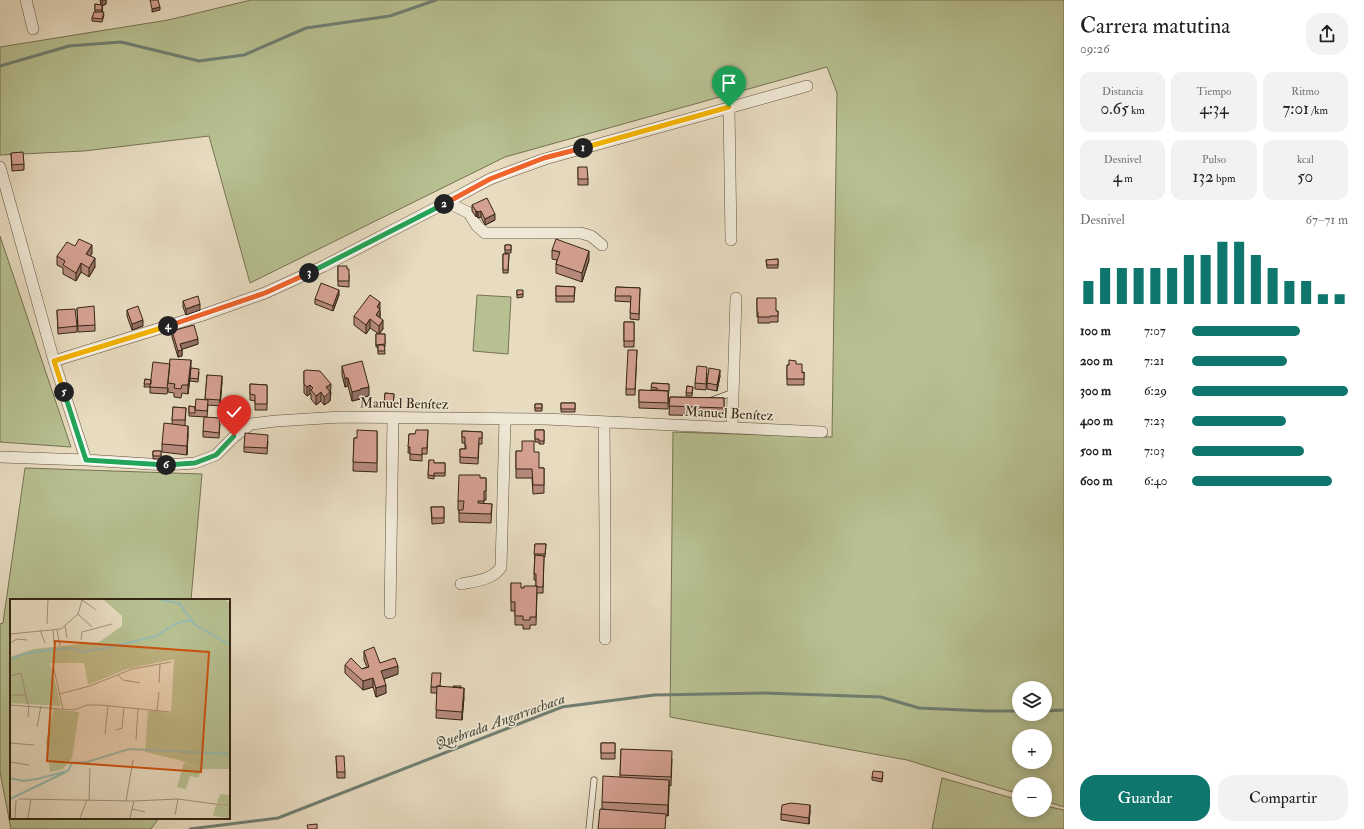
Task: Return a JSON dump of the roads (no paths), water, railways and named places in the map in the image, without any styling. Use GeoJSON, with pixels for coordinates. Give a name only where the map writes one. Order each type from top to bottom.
{"type":"FeatureCollection","features":[{"type":"Feature","properties":{"kind":"street"},"geometry":{"type":"LineString","coordinates":[[26,0],[33,30]]}},
{"type":"Feature","properties":{"kind":"street"},"geometry":{"type":"LineString","coordinates":[[54,361],[196,317],[265,293],[324,266],[490,179],[544,158],[807,86]]}},
{"type":"Feature","properties":{"kind":"street"},"geometry":{"type":"LineString","coordinates":[[729,107],[731,240]]}},
{"type":"Feature","properties":{"kind":"street"},"geometry":{"type":"LineString","coordinates":[[0,167],[54,361],[86,460]]}},
{"type":"Feature","properties":{"kind":"street"},"geometry":{"type":"LineString","coordinates":[[448,202],[469,213],[477,226],[485,233],[581,233],[591,236],[602,245]]}},
{"type":"Feature","properties":{"kind":"street"},"geometry":{"type":"LineString","coordinates":[[732,428],[736,298]]}},
{"type":"Feature","properties":{"kind":"street","name":"Manuel Benítez"},"geometry":{"type":"LineString","coordinates":[[0,457],[166,465],[195,463],[216,455],[234,436],[251,424],[341,417],[604,422],[822,432]]}},
{"type":"Feature","properties":{"kind":"street"},"geometry":{"type":"LineString","coordinates":[[390,613],[393,418]]}},
{"type":"Feature","properties":{"kind":"street"},"geometry":{"type":"LineString","coordinates":[[461,584],[492,576],[498,572],[501,567],[505,419]]}},
{"type":"Feature","properties":{"kind":"street"},"geometry":{"type":"LineString","coordinates":[[604,422],[606,531],[605,639]]}},
{"type":"Feature","properties":{"kind":"lane"},"geometry":{"type":"LineString","coordinates":[[708,400],[714,400],[734,392]]}},
{"type":"Feature","properties":{"kind":"lane"},"geometry":{"type":"LineString","coordinates":[[589,829],[594,780]]}},
{"type":"Feature","properties":{"kind":"waterway"},"geometry":{"type":"LineString","coordinates":[[0,66],[69,46],[121,42],[199,61],[244,55],[306,28],[390,16],[436,0]]}},
{"type":"Feature","properties":{"kind":"waterway","name":"Quebrada Angarrachaca"},"geometry":{"type":"LineString","coordinates":[[190,829],[278,818],[562,707],[654,695],[764,693],[881,697],[919,708],[1012,711]]}},
{"type":"Feature","properties":{"kind":"waterway","name":"Quebrada Angarrachaca"},"geometry":{"type":"LineString","coordinates":[[1052,711],[1064,710]]}}]}
